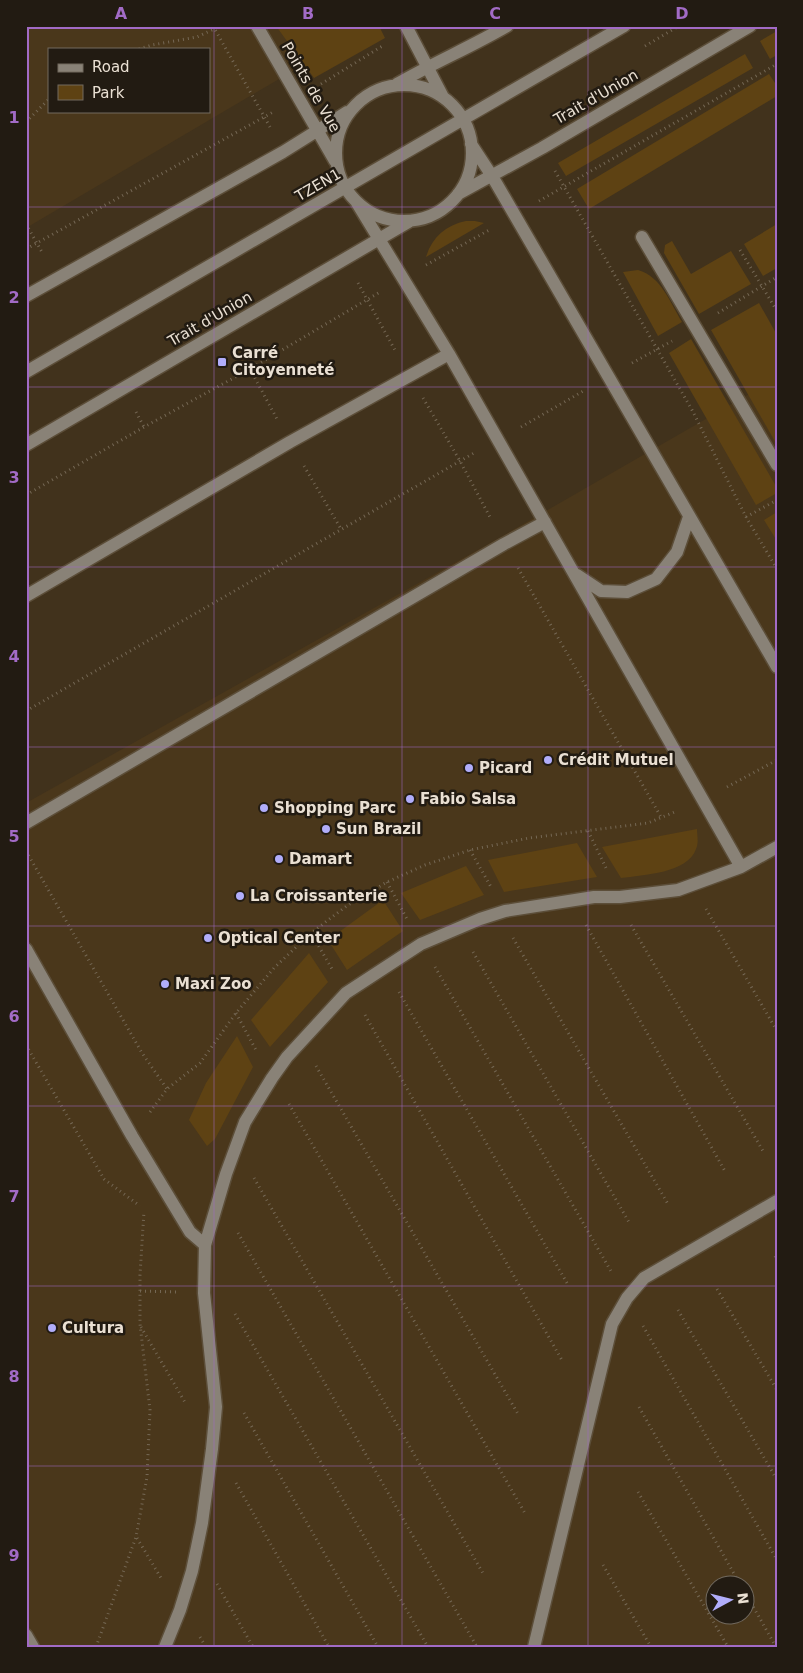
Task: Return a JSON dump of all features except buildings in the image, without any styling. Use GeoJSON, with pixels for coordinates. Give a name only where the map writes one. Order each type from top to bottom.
{"type":"FeatureCollection","features":[{"type":"Feature","properties":{"kind":"street","name":"Points de Vue"},"geometry":{"type":"LineString","coordinates":[[257,26],[336,163]]}},
{"type":"Feature","properties":{"kind":"street","name":"Trait d'Union"},"geometry":{"type":"LineString","coordinates":[[397,84],[507,26]]}},
{"type":"Feature","properties":{"kind":"street","name":"TZEN1"},"geometry":{"type":"LineString","coordinates":[[26,372],[624,26]]}},
{"type":"Feature","properties":{"kind":"street","name":"Trait d'Union"},"geometry":{"type":"LineString","coordinates":[[458,194],[542,148],[750,26]]}},
{"type":"Feature","properties":{"kind":"street"},"geometry":{"type":"LineString","coordinates":[[407,28],[443,97]]}},
{"type":"Feature","properties":{"kind":"street","name":"Trait d'Union"},"geometry":{"type":"LineString","coordinates":[[26,296],[283,152],[318,131],[378,88],[397,84],[413,85],[429,89],[455,106],[463,118],[472,144],[472,162],[467,179],[458,194],[445,208],[428,217],[410,221],[391,220],[373,214],[357,203],[345,188],[339,176],[336,163],[336,144],[340,126],[349,110]]}},
{"type":"Feature","properties":{"kind":"street"},"geometry":{"type":"LineString","coordinates":[[472,144],[777,667]]}},
{"type":"Feature","properties":{"kind":"street"},"geometry":{"type":"LineString","coordinates":[[357,203],[404,278],[498,440],[741,867]]}},
{"type":"Feature","properties":{"kind":"street","name":"Trait d'Union"},"geometry":{"type":"LineString","coordinates":[[26,445],[410,221]]}},
{"type":"Feature","properties":{"kind":"street"},"geometry":{"type":"LineString","coordinates":[[642,237],[777,465]]}},
{"type":"Feature","properties":{"kind":"street"},"geometry":{"type":"LineString","coordinates":[[26,596],[290,442],[448,354]]}},
{"type":"Feature","properties":{"kind":"street"},"geometry":{"type":"LineString","coordinates":[[574,574],[601,592],[627,592],[656,579],[677,552],[690,517]]}},
{"type":"Feature","properties":{"kind":"street"},"geometry":{"type":"LineString","coordinates":[[26,823],[504,544],[545,522]]}},
{"type":"Feature","properties":{"kind":"street"},"geometry":{"type":"LineString","coordinates":[[165,1647],[180,1610],[192,1571],[202,1523],[212,1449],[216,1407],[204,1293],[205,1245],[226,1174],[245,1122],[287,1057],[346,993],[421,944],[480,919],[505,911],[594,897],[620,897],[678,890],[741,867],[777,847]]}},
{"type":"Feature","properties":{"kind":"street"},"geometry":{"type":"LineString","coordinates":[[26,949],[132,1136],[190,1232],[205,1245]]}},
{"type":"Feature","properties":{"kind":"street"},"geometry":{"type":"LineString","coordinates":[[534,1647],[612,1324],[627,1298],[644,1278],[777,1201]]}},
{"type":"Feature","properties":{"kind":"street"},"geometry":{"type":"LineString","coordinates":[[26,1635],[33,1647]]}},
{"type":"Feature","properties":{"kind":"path"},"geometry":{"type":"LineString","coordinates":[[142,48],[197,36],[213,27],[283,152]]}},
{"type":"Feature","properties":{"kind":"path"},"geometry":{"type":"LineString","coordinates":[[26,248],[265,117],[407,28]]}},
{"type":"Feature","properties":{"kind":"path"},"geometry":{"type":"LineString","coordinates":[[26,495],[250,369],[367,299],[515,216],[563,186],[777,64]]}},
{"type":"Feature","properties":{"kind":"path"},"geometry":{"type":"LineString","coordinates":[[26,122],[48,100]]}},
{"type":"Feature","properties":{"kind":"path"},"geometry":{"type":"LineString","coordinates":[[542,148],[692,410],[746,516],[777,569]]}},
{"type":"Feature","properties":{"kind":"path"},"geometry":{"type":"LineString","coordinates":[[740,250],[777,311]]}},
{"type":"Feature","properties":{"kind":"path"},"geometry":{"type":"LineString","coordinates":[[345,259],[409,376],[460,461],[504,544],[661,817]]}},
{"type":"Feature","properties":{"kind":"path"},"geometry":{"type":"LineString","coordinates":[[26,711],[608,376]]}},
{"type":"Feature","properties":{"kind":"path"},"geometry":{"type":"LineString","coordinates":[[746,516],[777,500]]}},
{"type":"Feature","properties":{"kind":"path"},"geometry":{"type":"LineString","coordinates":[[132,1136],[167,1089],[200,1063],[236,1013],[274,968],[312,933],[348,905],[386,882],[425,865],[470,850],[529,838],[648,823],[702,800],[777,760]]}},
{"type":"Feature","properties":{"kind":"path"},"geometry":{"type":"LineString","coordinates":[[588,831],[620,897],[630,923],[763,1151]]}},
{"type":"Feature","properties":{"kind":"path"},"geometry":{"type":"LineString","coordinates":[[470,850],[505,911],[511,933],[668,1204]]}},
{"type":"Feature","properties":{"kind":"path"},"geometry":{"type":"LineString","coordinates":[[26,851],[142,1053],[167,1089]]}},
{"type":"Feature","properties":{"kind":"path"},"geometry":{"type":"LineString","coordinates":[[386,882],[777,1560]]}},
{"type":"Feature","properties":{"kind":"path"},"geometry":{"type":"LineString","coordinates":[[706,908],[777,1031]]}},
{"type":"Feature","properties":{"kind":"path"},"geometry":{"type":"LineString","coordinates":[[584,920],[726,1173]]}},
{"type":"Feature","properties":{"kind":"path"},"geometry":{"type":"LineString","coordinates":[[312,933],[346,993],[361,1008],[563,1362]]}},
{"type":"Feature","properties":{"kind":"path"},"geometry":{"type":"LineString","coordinates":[[469,945],[630,1224]]}},
{"type":"Feature","properties":{"kind":"path"},"geometry":{"type":"LineString","coordinates":[[394,984],[567,1283]]}},
{"type":"Feature","properties":{"kind":"path"},"geometry":{"type":"LineString","coordinates":[[236,1013],[526,1515]]}},
{"type":"Feature","properties":{"kind":"path"},"geometry":{"type":"LineString","coordinates":[[26,1046],[104,1179],[144,1208]]}},
{"type":"Feature","properties":{"kind":"path"},"geometry":{"type":"LineString","coordinates":[[312,1059],[518,1414]]}},
{"type":"Feature","properties":{"kind":"path"},"geometry":{"type":"LineString","coordinates":[[253,1177],[484,1575]]}},
{"type":"Feature","properties":{"kind":"path"},"geometry":{"type":"LineString","coordinates":[[96,1647],[136,1538],[147,1477],[150,1410],[140,1324],[144,1208],[142,1199]]}},
{"type":"Feature","properties":{"kind":"path"},"geometry":{"type":"LineString","coordinates":[[238,1231],[477,1647]]}},
{"type":"Feature","properties":{"kind":"path"},"geometry":{"type":"LineString","coordinates":[[717,1289],[777,1390]]}},
{"type":"Feature","properties":{"kind":"path"},"geometry":{"type":"LineString","coordinates":[[140,1291],[223,1292],[428,1647]]}},
{"type":"Feature","properties":{"kind":"path"},"geometry":{"type":"LineString","coordinates":[[678,1310],[777,1480]]}},
{"type":"Feature","properties":{"kind":"path"},"geometry":{"type":"LineString","coordinates":[[140,1324],[188,1407]]}},
{"type":"Feature","properties":{"kind":"path"},"geometry":{"type":"LineString","coordinates":[[239,1405],[378,1647]]}},
{"type":"Feature","properties":{"kind":"path"},"geometry":{"type":"LineString","coordinates":[[639,1408],[735,1576]]}},
{"type":"Feature","properties":{"kind":"path"},"geometry":{"type":"LineString","coordinates":[[232,1490],[234,1480],[329,1647]]}},
{"type":"Feature","properties":{"kind":"path"},"geometry":{"type":"LineString","coordinates":[[638,1492],[728,1647]]}},
{"type":"Feature","properties":{"kind":"path"},"geometry":{"type":"LineString","coordinates":[[136,1538],[180,1610]]}},
{"type":"Feature","properties":{"kind":"path"},"geometry":{"type":"LineString","coordinates":[[603,1565],[651,1647]]}},
{"type":"Feature","properties":{"kind":"path"},"geometry":{"type":"LineString","coordinates":[[217,1584],[253,1647]]}},
{"type":"Feature","properties":{"kind":"path"},"geometry":{"type":"LineString","coordinates":[[756,1612],[776,1647]]}},
{"type":"Feature","properties":{"kind":"shaded area"},"geometry":{"type":"Polygon","coordinates":[[[26,26],[369,26],[26,228],[26,26]]]}},
{"type":"Feature","properties":{"kind":"shaded area","name":"Shopping Parc"},"geometry":{"type":"Polygon","coordinates":[[[777,378],[777,1647],[26,1647],[26,803],[499,538],[777,378]]]}},
{"type":"Feature","properties":{"kind":"green space"},"geometry":{"type":"Polygon","coordinates":[[[276,26],[379,26],[385,38],[314,78],[276,26]]]}},
{"type":"Feature","properties":{"kind":"green space"},"geometry":{"type":"Polygon","coordinates":[[[777,31],[777,55],[770,59],[760,41],[777,31]]]}},
{"type":"Feature","properties":{"kind":"green space"},"geometry":{"type":"Polygon","coordinates":[[[745,54],[753,68],[566,176],[558,163],[745,54]]]}},
{"type":"Feature","properties":{"kind":"green space"},"geometry":{"type":"Polygon","coordinates":[[[769,74],[777,86],[777,96],[589,209],[577,189],[769,74]]]}},
{"type":"Feature","properties":{"kind":"green space"},"geometry":{"type":"Polygon","coordinates":[[[466,221],[484,223],[426,257],[432,243],[441,233],[452,226],[466,221]]]}},
{"type":"Feature","properties":{"kind":"green space"},"geometry":{"type":"Polygon","coordinates":[[[777,224],[777,268],[763,276],[744,244],[777,224]]]}},
{"type":"Feature","properties":{"kind":"green space"},"geometry":{"type":"Polygon","coordinates":[[[672,241],[691,274],[731,251],[751,284],[699,314],[664,253],[665,245],[672,241]]]}},
{"type":"Feature","properties":{"kind":"green space"},"geometry":{"type":"Polygon","coordinates":[[[638,270],[646,273],[659,284],[682,322],[658,336],[623,272],[638,270]]]}},
{"type":"Feature","properties":{"kind":"green space"},"geometry":{"type":"Polygon","coordinates":[[[759,303],[777,335],[777,445],[711,330],[759,303]]]}},
{"type":"Feature","properties":{"kind":"green space"},"geometry":{"type":"Polygon","coordinates":[[[691,339],[777,488],[777,493],[756,505],[669,353],[691,339]]]}},
{"type":"Feature","properties":{"kind":"green space"},"geometry":{"type":"Polygon","coordinates":[[[777,512],[777,541],[764,520],[777,512]]]}},
{"type":"Feature","properties":{"kind":"green space"},"geometry":{"type":"Polygon","coordinates":[[[697,829],[696,849],[691,857],[675,868],[652,874],[621,878],[602,847],[697,829]]]}},
{"type":"Feature","properties":{"kind":"green space"},"geometry":{"type":"Polygon","coordinates":[[[577,843],[597,877],[504,892],[488,860],[577,843]]]}},
{"type":"Feature","properties":{"kind":"green space"},"geometry":{"type":"Polygon","coordinates":[[[466,866],[484,895],[420,920],[401,893],[466,866]]]}},
{"type":"Feature","properties":{"kind":"green space"},"geometry":{"type":"Polygon","coordinates":[[[383,900],[403,931],[347,970],[328,940],[383,900]]]}},
{"type":"Feature","properties":{"kind":"green space"},"geometry":{"type":"Polygon","coordinates":[[[309,953],[328,982],[270,1047],[251,1020],[309,953]]]}},
{"type":"Feature","properties":{"kind":"green space"},"geometry":{"type":"Polygon","coordinates":[[[237,1036],[253,1067],[215,1139],[207,1146],[189,1120],[206,1083],[237,1036]]]}},
{"type":"Feature","properties":{"kind":"place","name":"Carré Citoyenneté"},"geometry":{"type":"Point","coordinates":[222,362]}},
{"type":"Feature","properties":{"kind":"place","name":"Crédit Mutuel"},"geometry":{"type":"Point","coordinates":[548,760]}},
{"type":"Feature","properties":{"kind":"place","name":"Picard"},"geometry":{"type":"Point","coordinates":[469,768]}},
{"type":"Feature","properties":{"kind":"place","name":"Fabio Salsa"},"geometry":{"type":"Point","coordinates":[410,799]}},
{"type":"Feature","properties":{"kind":"place","name":"Shopping Parc"},"geometry":{"type":"Point","coordinates":[264,808]}},
{"type":"Feature","properties":{"kind":"place","name":"Sun Brazil"},"geometry":{"type":"Point","coordinates":[326,829]}},
{"type":"Feature","properties":{"kind":"place","name":"Damart"},"geometry":{"type":"Point","coordinates":[279,859]}},
{"type":"Feature","properties":{"kind":"place","name":"La Croissanterie"},"geometry":{"type":"Point","coordinates":[240,896]}},
{"type":"Feature","properties":{"kind":"place","name":"Optical Center"},"geometry":{"type":"Point","coordinates":[208,938]}},
{"type":"Feature","properties":{"kind":"place","name":"Maxi Zoo"},"geometry":{"type":"Point","coordinates":[165,984]}},
{"type":"Feature","properties":{"kind":"place","name":"Cultura"},"geometry":{"type":"Point","coordinates":[52,1328]}}]}
